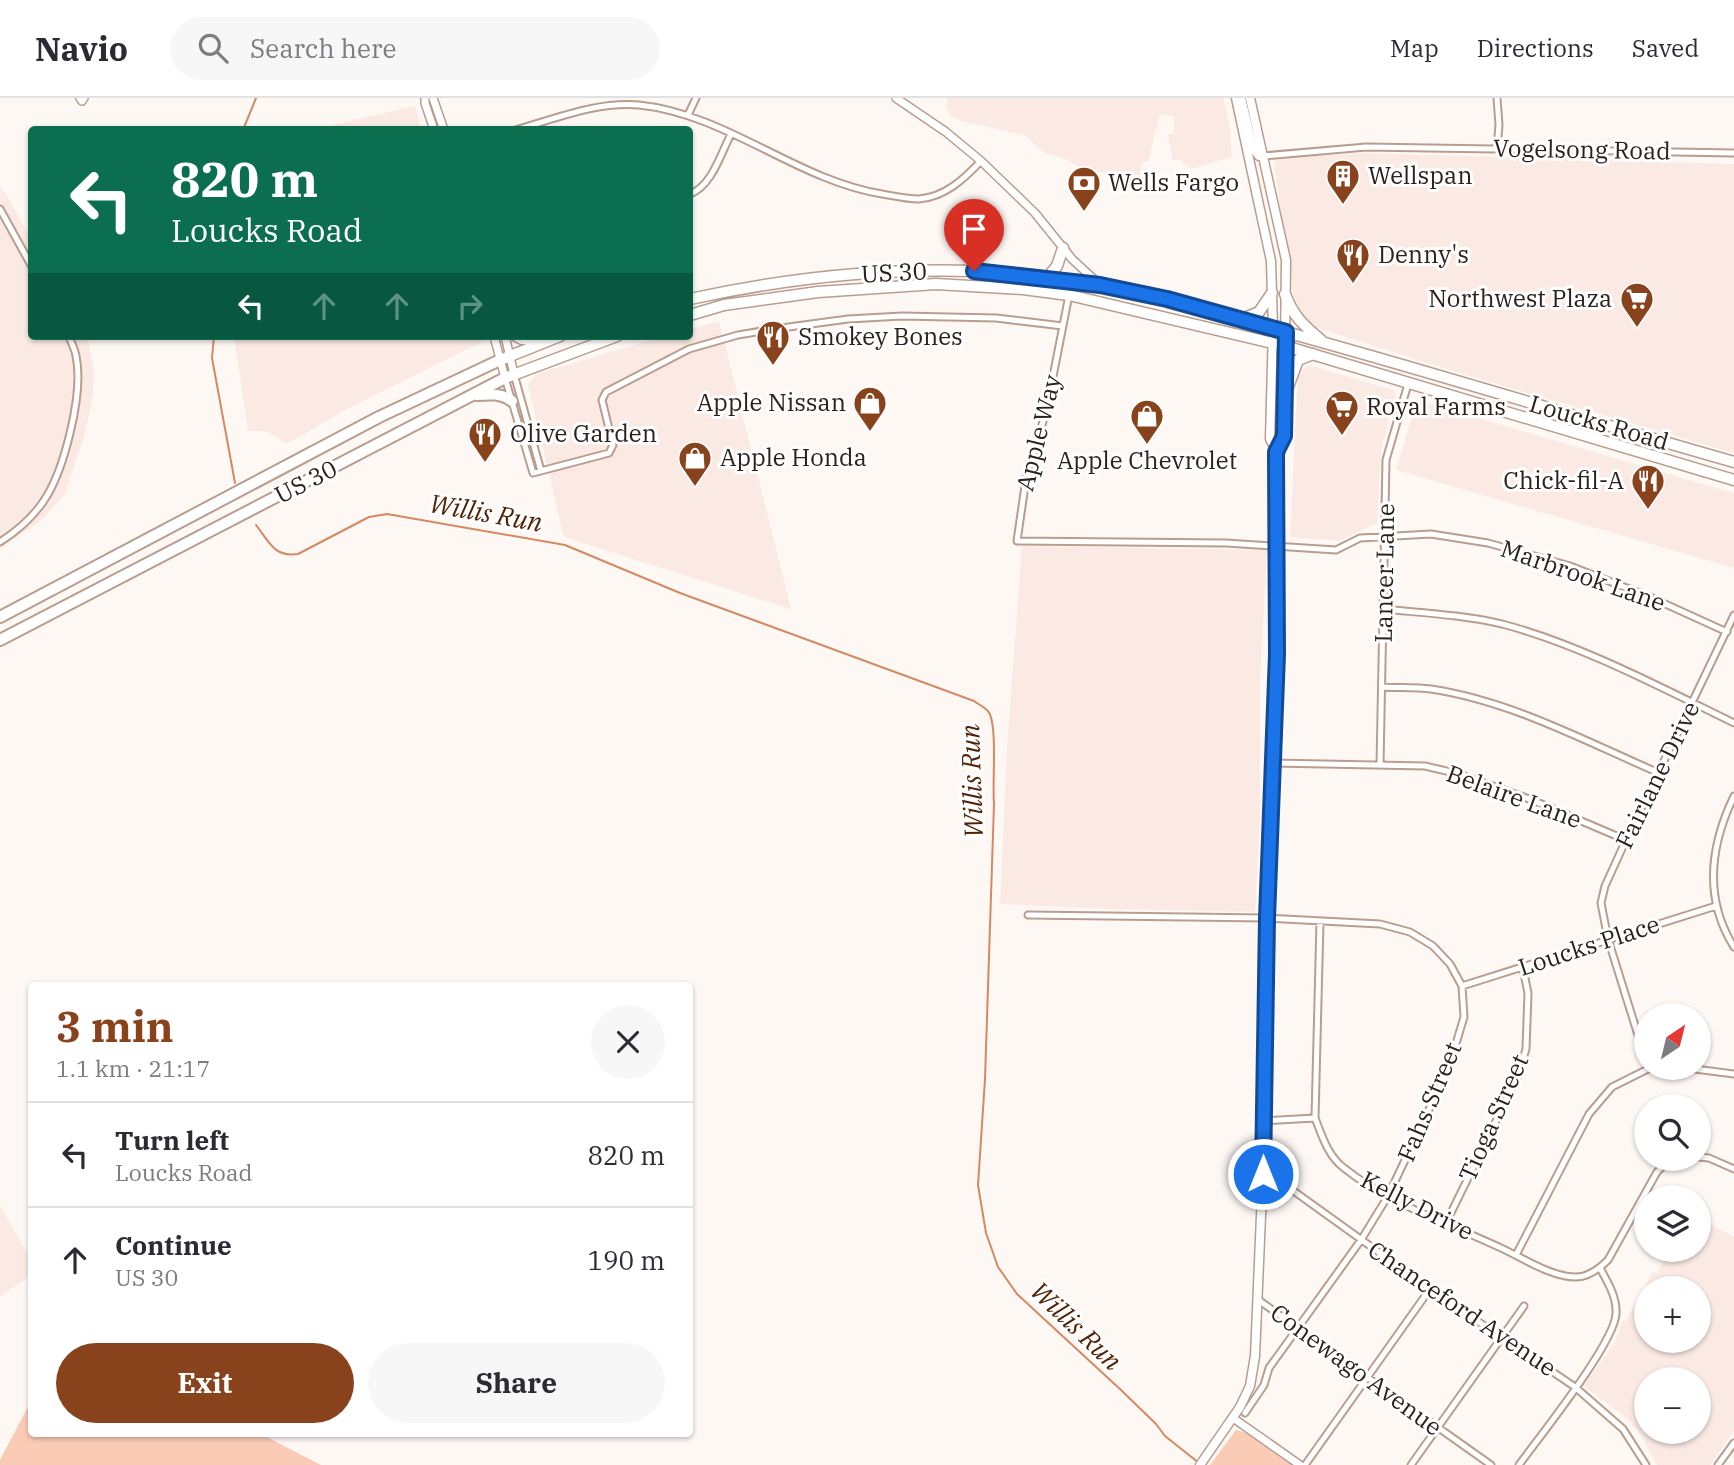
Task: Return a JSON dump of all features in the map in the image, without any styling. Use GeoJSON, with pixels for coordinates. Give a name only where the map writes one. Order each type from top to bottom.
{"type":"FeatureCollection","features":[{"type":"Feature","properties":{"kind":"highway"},"geometry":{"type":"LineString","coordinates":[[1047,278],[1057,266],[1063,248]]}},
{"type":"Feature","properties":{"kind":"highway","name":"US 30"},"geometry":{"type":"LineString","coordinates":[[693,298],[796,280],[892,271],[974,271],[1100,285]]}},
{"type":"Feature","properties":{"kind":"highway","name":"US 30"},"geometry":{"type":"LineString","coordinates":[[693,314],[724,305],[818,292],[936,284],[1023,289],[1069,295]]}},
{"type":"Feature","properties":{"kind":"highway","name":"Loucks Road"},"geometry":{"type":"LineString","coordinates":[[1100,285],[1167,299],[1324,342],[1734,463]]}},
{"type":"Feature","properties":{"kind":"highway"},"geometry":{"type":"LineString","coordinates":[[1242,320],[1261,310],[1272,293]]}},
{"type":"Feature","properties":{"kind":"highway"},"geometry":{"type":"LineString","coordinates":[[1285,294],[1291,311],[1324,342]]}},
{"type":"Feature","properties":{"kind":"highway","name":"Loucks Road"},"geometry":{"type":"LineString","coordinates":[[1069,295],[1273,342],[1734,480]]}},
{"type":"Feature","properties":{"kind":"highway"},"geometry":{"type":"LineString","coordinates":[[534,340],[545,341]]}},
{"type":"Feature","properties":{"kind":"highway","name":"US 30"},"geometry":{"type":"LineString","coordinates":[[0,617],[379,417],[548,340]]}},
{"type":"Feature","properties":{"kind":"highway","name":"US 30"},"geometry":{"type":"LineString","coordinates":[[0,640],[510,376],[606,340]]}},
{"type":"Feature","properties":{"kind":"highway"},"geometry":{"type":"LineString","coordinates":[[1285,395],[1298,360],[1313,354]]}},
{"type":"Feature","properties":{"kind":"highway"},"geometry":{"type":"LineString","coordinates":[[475,395],[494,394],[512,401]]}},
{"type":"Feature","properties":{"kind":"main road"},"geometry":{"type":"LineString","coordinates":[[1201,1463],[1233,1418],[1250,1386],[1255,1356],[1255,1298],[1263,1170],[1267,918],[1277,654],[1276,450],[1270,439],[1273,328],[1269,248],[1236,98]]}},
{"type":"Feature","properties":{"kind":"main road"},"geometry":{"type":"LineString","coordinates":[[1241,98],[1254,148],[1259,156],[1263,156]]}},
{"type":"Feature","properties":{"kind":"main road"},"geometry":{"type":"LineString","coordinates":[[1250,98],[1286,260],[1284,436],[1276,450]]}},
{"type":"Feature","properties":{"kind":"street"},"geometry":{"type":"LineString","coordinates":[[425,98],[432,126]]}},
{"type":"Feature","properties":{"kind":"street"},"geometry":{"type":"LineString","coordinates":[[433,98],[443,126]]}},
{"type":"Feature","properties":{"kind":"street"},"geometry":{"type":"LineString","coordinates":[[688,115],[696,98]]}},
{"type":"Feature","properties":{"kind":"street"},"geometry":{"type":"LineString","coordinates":[[896,98],[946,132],[981,161],[1049,227],[1063,248],[1100,285]]}},
{"type":"Feature","properties":{"kind":"street"},"geometry":{"type":"LineString","coordinates":[[1497,98],[1497,148]]}},
{"type":"Feature","properties":{"kind":"street"},"geometry":{"type":"LineString","coordinates":[[530,126],[608,105],[639,105],[688,115],[860,191],[919,199],[957,185],[981,161]]}},
{"type":"Feature","properties":{"kind":"street"},"geometry":{"type":"LineString","coordinates":[[693,193],[707,181],[731,134]]}},
{"type":"Feature","properties":{"kind":"street","name":"Vogelsong Road"},"geometry":{"type":"LineString","coordinates":[[1263,156],[1366,146],[1734,153]]}},
{"type":"Feature","properties":{"kind":"street"},"geometry":{"type":"LineString","coordinates":[[1,214],[28,260]]}},
{"type":"Feature","properties":{"kind":"street","name":"Apple Way"},"geometry":{"type":"LineString","coordinates":[[1017,541],[1027,472],[1046,412],[1069,295]]}},
{"type":"Feature","properties":{"kind":"street"},"geometry":{"type":"LineString","coordinates":[[510,376],[512,401],[533,473],[609,453],[612,439],[602,400],[611,388],[690,349],[738,335],[848,319],[935,316],[996,318],[1063,326]]}},
{"type":"Feature","properties":{"kind":"street"},"geometry":{"type":"LineString","coordinates":[[0,542],[17,531],[35,512],[60,469],[76,388],[77,358],[70,340]]}},
{"type":"Feature","properties":{"kind":"street"},"geometry":{"type":"LineString","coordinates":[[496,340],[541,471]]}},
{"type":"Feature","properties":{"kind":"street"},"geometry":{"type":"LineString","coordinates":[[504,358],[505,340]]}},
{"type":"Feature","properties":{"kind":"street","name":"Lancer Lane"},"geometry":{"type":"LineString","coordinates":[[1380,765],[1386,460],[1408,384]]}},
{"type":"Feature","properties":{"kind":"street","name":"Marbrook Lane"},"geometry":{"type":"LineString","coordinates":[[1017,541],[1276,546],[1336,550],[1360,538],[1431,534],[1488,543],[1570,566],[1650,597],[1727,632]]}},
{"type":"Feature","properties":{"kind":"street"},"geometry":{"type":"LineString","coordinates":[[1384,609],[1456,616],[1513,628],[1560,642],[1734,723]]}},
{"type":"Feature","properties":{"kind":"street","name":"Fairlane Drive"},"geometry":{"type":"LineString","coordinates":[[1634,1022],[1608,939],[1601,903],[1605,886],[1734,615]]}},
{"type":"Feature","properties":{"kind":"street"},"geometry":{"type":"LineString","coordinates":[[1382,688],[1429,689],[1477,699],[1535,718],[1659,773]]}},
{"type":"Feature","properties":{"kind":"street","name":"Belaire Lane"},"geometry":{"type":"LineString","coordinates":[[1273,763],[1425,766],[1459,774],[1532,800],[1626,840]]}},
{"type":"Feature","properties":{"kind":"street"},"geometry":{"type":"LineString","coordinates":[[1733,800],[1717,836],[1713,870],[1716,906],[1723,930],[1734,947]]}},
{"type":"Feature","properties":{"kind":"street","name":"Loucks Place"},"geometry":{"type":"LineString","coordinates":[[1462,986],[1523,969],[1608,939],[1716,906]]}},
{"type":"Feature","properties":{"kind":"street"},"geometry":{"type":"LineString","coordinates":[[1028,915],[1267,918],[1380,924],[1410,932],[1433,947],[1450,964],[1462,986]]}},
{"type":"Feature","properties":{"kind":"street","name":"Kelly Drive"},"geometry":{"type":"LineString","coordinates":[[1320,922],[1315,1118],[1326,1146],[1341,1166],[1388,1196],[1556,1272],[1577,1277],[1600,1268]]}},
{"type":"Feature","properties":{"kind":"street","name":"Tioga Street"},"geometry":{"type":"LineString","coordinates":[[1446,1223],[1518,1076],[1526,1049],[1528,993],[1523,969]]}},
{"type":"Feature","properties":{"kind":"street","name":"Fahs Street"},"geometry":{"type":"LineString","coordinates":[[1245,1413],[1264,1385],[1269,1368],[1361,1240],[1388,1196],[1449,1067],[1464,1017],[1462,986]]}},
{"type":"Feature","properties":{"kind":"street"},"geometry":{"type":"LineString","coordinates":[[1712,1071],[1734,1074]]}},
{"type":"Feature","properties":{"kind":"street"},"geometry":{"type":"LineString","coordinates":[[1516,1255],[1589,1114],[1612,1087],[1634,1075]]}},
{"type":"Feature","properties":{"kind":"street"},"geometry":{"type":"LineString","coordinates":[[1262,1121],[1315,1118]]}},
{"type":"Feature","properties":{"kind":"street"},"geometry":{"type":"LineString","coordinates":[[1711,1159],[1734,1169]]}},
{"type":"Feature","properties":{"kind":"street","name":"Chanceford Avenue"},"geometry":{"type":"LineString","coordinates":[[1263,1170],[1430,1289],[1575,1387],[1623,1429],[1646,1465]]}},
{"type":"Feature","properties":{"kind":"street"},"geometry":{"type":"LineString","coordinates":[[1520,1465],[1606,1341],[1616,1315],[1612,1289],[1600,1268],[1608,1259],[1658,1171]]}},
{"type":"Feature","properties":{"kind":"street"},"geometry":{"type":"LineString","coordinates":[[1233,1418],[1302,1465],[1430,1289]]}},
{"type":"Feature","properties":{"kind":"street","name":"Conewago Avenue"},"geometry":{"type":"LineString","coordinates":[[1255,1298],[1491,1465]]}},
{"type":"Feature","properties":{"kind":"street"},"geometry":{"type":"LineString","coordinates":[[1411,1465],[1524,1306]]}},
{"type":"Feature","properties":{"kind":"street"},"geometry":{"type":"LineString","coordinates":[[1718,1465],[1733,1446]]}},
{"type":"Feature","properties":{"kind":"shaded area"},"geometry":{"type":"Polygon","coordinates":[[[947,98],[1223,98],[1230,127],[1232,157],[1191,169],[1179,160],[1173,160],[1168,135],[1174,133],[1174,117],[1160,114],[1148,162],[1143,162],[1139,179],[1081,168],[1066,159],[1045,153],[1024,135],[961,121],[951,116],[947,110],[947,98]]]}},
{"type":"Feature","properties":{"kind":"shaded area"},"geometry":{"type":"Polygon","coordinates":[[[415,106],[420,126],[332,126],[415,106]]]}},
{"type":"Feature","properties":{"kind":"shaded area","name":"Northwest Plaza"},"geometry":{"type":"Polygon","coordinates":[[[1364,153],[1734,164],[1734,453],[1466,375],[1314,327],[1295,307],[1274,163],[1281,157],[1364,153]]]}},
{"type":"Feature","properties":{"kind":"shaded area"},"geometry":{"type":"Polygon","coordinates":[[[0,187],[28,233],[28,340],[88,340],[94,371],[93,396],[84,437],[65,494],[43,519],[0,549],[0,187]]]}},
{"type":"Feature","properties":{"kind":"shaded area"},"geometry":{"type":"Polygon","coordinates":[[[719,321],[791,609],[564,537],[528,385],[537,374],[651,340],[693,340],[693,328],[719,321]]]}},
{"type":"Feature","properties":{"kind":"shaded area"},"geometry":{"type":"Polygon","coordinates":[[[235,340],[486,340],[351,407],[286,444],[267,431],[248,431],[235,340]]]}},
{"type":"Feature","properties":{"kind":"shaded area"},"geometry":{"type":"Polygon","coordinates":[[[1309,365],[1396,391],[1381,450],[1377,523],[1339,541],[1290,537],[1298,373],[1309,365]]]}},
{"type":"Feature","properties":{"kind":"shaded area"},"geometry":{"type":"Polygon","coordinates":[[[1417,400],[1734,493],[1734,568],[1396,470],[1417,400]]]}},
{"type":"Feature","properties":{"kind":"shaded area"},"geometry":{"type":"Polygon","coordinates":[[[1022,546],[1267,550],[1260,680],[1260,816],[1255,912],[1000,904],[1007,748],[1022,546]]]}},
{"type":"Feature","properties":{"kind":"shaded area"},"geometry":{"type":"Polygon","coordinates":[[[0,1206],[28,1254],[28,1277],[0,1297],[0,1206]]]}},
{"type":"Feature","properties":{"kind":"shaded area"},"geometry":{"type":"Polygon","coordinates":[[[1711,1225],[1734,1237],[1734,1431],[1710,1465],[1657,1465],[1645,1444],[1711,1444],[1711,1367],[1634,1367],[1634,1427],[1584,1386],[1615,1342],[1623,1320],[1626,1321],[1634,1306],[1634,1353],[1711,1353],[1711,1276],[1651,1276],[1653,1272],[1657,1274],[1662,1262],[1711,1262],[1711,1225]]]}},
{"type":"Feature","properties":{"kind":"shaded area"},"geometry":{"type":"Polygon","coordinates":[[[28,1407],[28,1437],[267,1437],[321,1465],[0,1465],[0,1460],[28,1407]]]}},
{"type":"Feature","properties":{"kind":"shaded area"},"geometry":{"type":"Polygon","coordinates":[[[1236,1430],[1247,1433],[1292,1465],[1210,1465],[1236,1430]]]}},
{"type":"Feature","properties":{"kind":"waterway"},"geometry":{"type":"LineString","coordinates":[[245,126],[256,98]]}},
{"type":"Feature","properties":{"kind":"waterway"},"geometry":{"type":"LineString","coordinates":[[214,340],[212,358],[235,483]]}},
{"type":"Feature","properties":{"kind":"waterway","name":"Willis Run"},"geometry":{"type":"LineString","coordinates":[[256,525],[273,547],[290,554],[298,554],[369,517],[387,514],[565,545],[680,593],[974,701],[988,711],[994,740],[994,804],[985,1079],[978,1185],[986,1233],[998,1267],[1017,1294],[1121,1390],[1165,1436],[1199,1463]]}},
{"type":"Feature","properties":{"kind":"place","name":"Wellspan"},"geometry":{"type":"Point","coordinates":[1343,206]}},
{"type":"Feature","properties":{"kind":"place","name":"Wells Fargo"},"geometry":{"type":"Point","coordinates":[1084,213]}},
{"type":"Feature","properties":{"kind":"place","name":"Denny's"},"geometry":{"type":"Point","coordinates":[1353,285]}},
{"type":"Feature","properties":{"kind":"place","name":"Northwest Plaza"},"geometry":{"type":"Point","coordinates":[1637,329]}},
{"type":"Feature","properties":{"kind":"place","name":"Smokey Bones"},"geometry":{"type":"Point","coordinates":[773,367]}},
{"type":"Feature","properties":{"kind":"place","name":"Apple Nissan"},"geometry":{"type":"Point","coordinates":[870,433]}},
{"type":"Feature","properties":{"kind":"place","name":"Royal Farms"},"geometry":{"type":"Point","coordinates":[1342,437]}},
{"type":"Feature","properties":{"kind":"place","name":"Apple Chevrolet"},"geometry":{"type":"Point","coordinates":[1147,446]}},
{"type":"Feature","properties":{"kind":"place","name":"Olive Garden"},"geometry":{"type":"Point","coordinates":[485,464]}},
{"type":"Feature","properties":{"kind":"place","name":"Apple Honda"},"geometry":{"type":"Point","coordinates":[695,488]}},
{"type":"Feature","properties":{"kind":"place","name":"Chick-fil-A"},"geometry":{"type":"Point","coordinates":[1648,511]}},
{"type":"Feature","properties":{"kind":"route"},"geometry":{"type":"LineString","coordinates":[[974,271],[1100,285],[1167,299],[1286,332],[1284,436],[1276,450],[1277,654],[1267,918],[1263,1174]]}}]}
